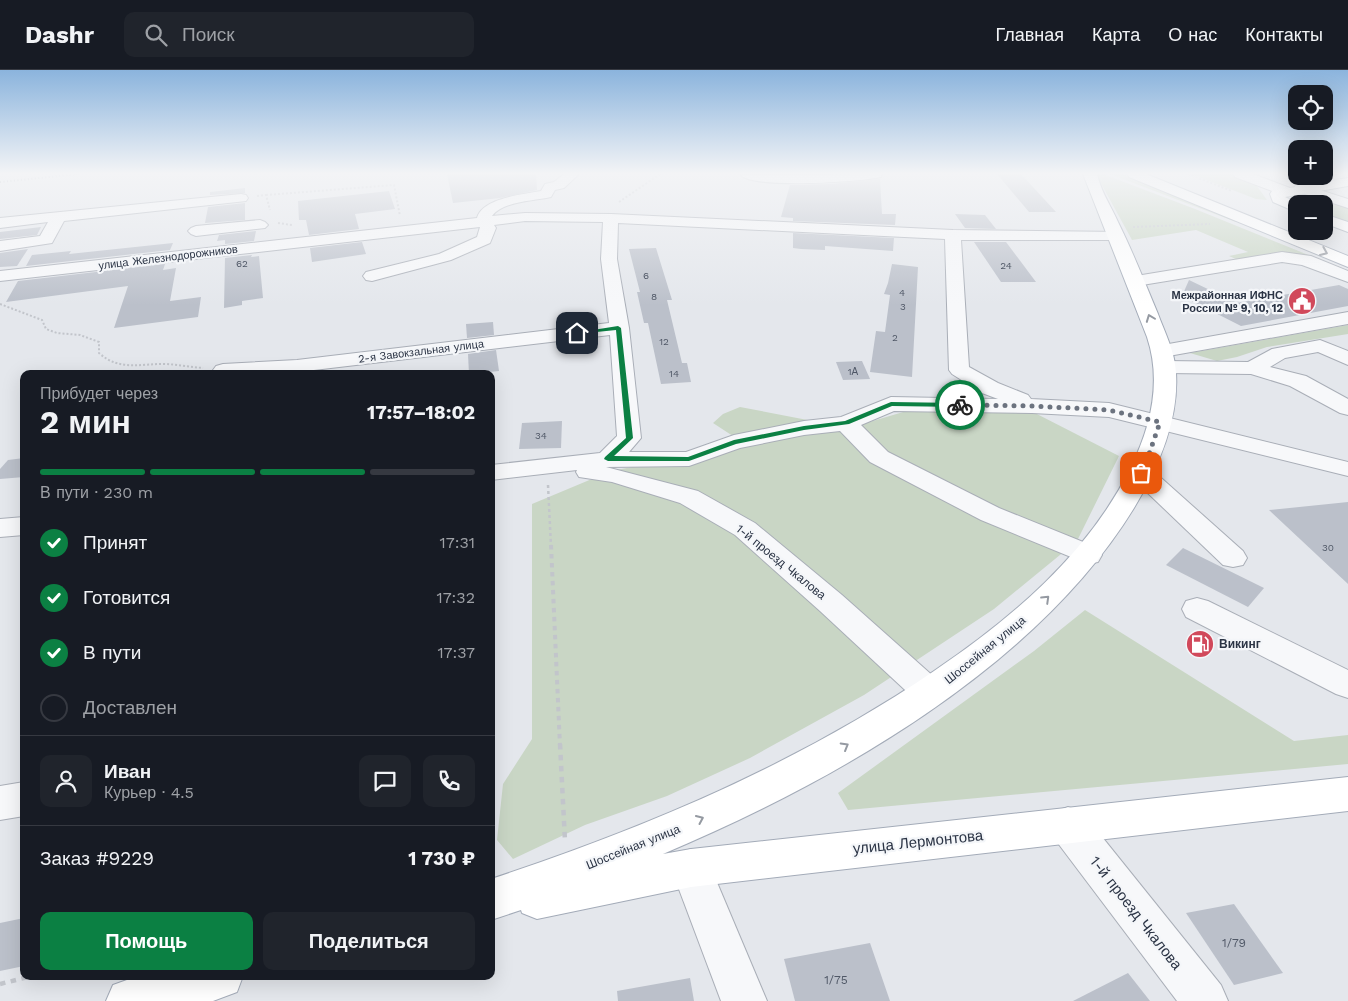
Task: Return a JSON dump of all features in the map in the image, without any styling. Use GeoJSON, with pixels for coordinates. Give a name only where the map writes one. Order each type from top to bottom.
{"type":"FeatureCollection","features":[{"type":"Feature","properties":{"kind":"main road","name":"Шоссейная улица"},"geometry":{"type":"LineString","coordinates":[[495,899],[655,840],[808,767],[873,730],[930,693],[994,645],[1047,599],[1088,555],[1123,507],[1146,463],[1160,422],[1165,398],[1164,359],[1136,281],[1108,217]]}},
{"type":"Feature","properties":{"kind":"main road"},"geometry":{"type":"LineString","coordinates":[[1240,217],[1348,262]]}},
{"type":"Feature","properties":{"kind":"main road"},"geometry":{"type":"LineString","coordinates":[[1271,217],[1288,224]]}},
{"type":"Feature","properties":{"kind":"main road"},"geometry":{"type":"LineString","coordinates":[[1333,222],[1348,228]]}},
{"type":"Feature","properties":{"kind":"main road"},"geometry":{"type":"LineString","coordinates":[[1333,233],[1348,238]]}},
{"type":"Feature","properties":{"kind":"main road"},"geometry":{"type":"LineString","coordinates":[[1328,240],[1348,249]]}},
{"type":"Feature","properties":{"kind":"main road","name":"улица Лермонтова"},"geometry":{"type":"LineString","coordinates":[[495,907],[691,868],[1348,794]]}},
{"type":"Feature","properties":{"kind":"main road"},"geometry":{"type":"LineString","coordinates":[[151,998],[208,980]]}},
{"type":"Feature","properties":{"kind":"street"},"geometry":{"type":"LineString","coordinates":[[0,223],[55,217]]}},
{"type":"Feature","properties":{"kind":"street"},"geometry":{"type":"LineString","coordinates":[[0,246],[46,240],[59,217]]}},
{"type":"Feature","properties":{"kind":"street"},"geometry":{"type":"LineString","coordinates":[[191,217],[192,229],[196,231],[266,222]]}},
{"type":"Feature","properties":{"kind":"street","name":"улица Железнодорожников"},"geometry":{"type":"LineString","coordinates":[[0,276],[484,220],[529,217]]}},
{"type":"Feature","properties":{"kind":"street","name":"улица Железнодорожников"},"geometry":{"type":"LineString","coordinates":[[590,217],[953,235],[1114,231]]}},
{"type":"Feature","properties":{"kind":"street"},"geometry":{"type":"LineString","coordinates":[[604,218],[629,438],[608,459]]}},
{"type":"Feature","properties":{"kind":"street"},"geometry":{"type":"LineString","coordinates":[[372,276],[445,257],[484,240],[488,228],[484,220]]}},
{"type":"Feature","properties":{"kind":"street"},"geometry":{"type":"LineString","coordinates":[[190,254],[196,231]]}},
{"type":"Feature","properties":{"kind":"street"},"geometry":{"type":"LineString","coordinates":[[953,235],[959,370],[990,388],[1032,406]]}},
{"type":"Feature","properties":{"kind":"street"},"geometry":{"type":"LineString","coordinates":[[1136,281],[1179,269],[1282,257],[1305,260],[1348,277]]}},
{"type":"Feature","properties":{"kind":"street"},"geometry":{"type":"LineString","coordinates":[[1164,359],[1348,318]]}},
{"type":"Feature","properties":{"kind":"street","name":"2-я Завокзальная улица"},"geometry":{"type":"LineString","coordinates":[[223,370],[297,366],[618,328]]}},
{"type":"Feature","properties":{"kind":"street"},"geometry":{"type":"LineString","coordinates":[[1252,368],[1279,353],[1320,346],[1348,352]]}},
{"type":"Feature","properties":{"kind":"street"},"geometry":{"type":"LineString","coordinates":[[1320,346],[1348,359]]}},
{"type":"Feature","properties":{"kind":"street"},"geometry":{"type":"LineString","coordinates":[[1164,359],[1252,368],[1298,381],[1348,408]]}},
{"type":"Feature","properties":{"kind":"street"},"geometry":{"type":"LineString","coordinates":[[495,473],[608,459],[689,459],[734,442],[804,428],[846,423],[891,404],[1032,406],[1109,410],[1304,460],[1348,469]]}},
{"type":"Feature","properties":{"kind":"street"},"geometry":{"type":"LineString","coordinates":[[846,423],[879,457],[990,514],[1088,555]]}},
{"type":"Feature","properties":{"kind":"street","name":"1-й проезд Чкалова"},"geometry":{"type":"LineString","coordinates":[[547,467],[614,475],[688,497],[745,529],[831,603],[930,693]]}},
{"type":"Feature","properties":{"kind":"street"},"geometry":{"type":"LineString","coordinates":[[1141,473],[1233,558]]}},
{"type":"Feature","properties":{"kind":"street"},"geometry":{"type":"LineString","coordinates":[[0,528],[20,526]]}},
{"type":"Feature","properties":{"kind":"street"},"geometry":{"type":"LineString","coordinates":[[1198,609],[1348,685]]}},
{"type":"Feature","properties":{"kind":"street"},"geometry":{"type":"LineString","coordinates":[[0,803],[20,800]]}},
{"type":"Feature","properties":{"kind":"street","name":"1-й проезд Чкалова"},"geometry":{"type":"LineString","coordinates":[[1068,825],[1205,1001]]}},
{"type":"Feature","properties":{"kind":"street"},"geometry":{"type":"LineString","coordinates":[[691,868],[744,1001]]}},
{"type":"Feature","properties":{"kind":"path"},"geometry":{"type":"LineString","coordinates":[[395,230],[392,224],[400,217]]}},
{"type":"Feature","properties":{"kind":"path"},"geometry":{"type":"LineString","coordinates":[[266,222],[297,225]]}},
{"type":"Feature","properties":{"kind":"path"},"geometry":{"type":"LineString","coordinates":[[1114,231],[1211,224]]}},
{"type":"Feature","properties":{"kind":"path"},"geometry":{"type":"LineString","coordinates":[[0,304],[42,320],[46,329],[58,333],[80,335],[99,342],[99,353],[109,362],[121,365],[167,364],[223,370]]}},
{"type":"Feature","properties":{"kind":"path"},"geometry":{"type":"LineString","coordinates":[[547,467],[566,874]]}},
{"type":"Feature","properties":{"kind":"path"},"geometry":{"type":"LineString","coordinates":[[0,984],[20,979]]}},
{"type":"Feature","properties":{"kind":"green space"},"geometry":{"type":"Polygon","coordinates":[[[1120,217],[1216,217],[1311,256],[1236,259],[1229,256],[1248,252],[1196,230],[1132,240],[1120,217]]]}},
{"type":"Feature","properties":{"kind":"green space"},"geometry":{"type":"Polygon","coordinates":[[[1224,217],[1232,217],[1243,222],[1236,222],[1224,217]]]}},
{"type":"Feature","properties":{"kind":"green space"},"geometry":{"type":"Polygon","coordinates":[[[1336,217],[1348,217],[1348,222],[1336,217]]]}},
{"type":"Feature","properties":{"kind":"green space"},"geometry":{"type":"Polygon","coordinates":[[[1348,325],[1348,334],[1267,347],[1237,357],[1217,361],[1190,353],[1348,325]]]}},
{"type":"Feature","properties":{"kind":"green space"},"geometry":{"type":"Polygon","coordinates":[[[740,407],[849,428],[910,410],[1031,411],[1119,456],[1077,541],[994,609],[864,695],[750,758],[667,796],[585,825],[513,859],[497,840],[503,784],[532,739],[532,504],[611,471],[742,442],[713,423],[723,414],[740,407]]]}},
{"type":"Feature","properties":{"kind":"green space"},"geometry":{"type":"Polygon","coordinates":[[[1085,610],[1294,741],[1348,735],[1348,764],[848,810],[838,793],[1034,651],[1085,610]]]}},
{"type":"Feature","properties":{"kind":"building"},"geometry":{"type":"Polygon","coordinates":[[[206,217],[245,217],[245,220],[205,223],[206,217]]]}},
{"type":"Feature","properties":{"kind":"building"},"geometry":{"type":"Polygon","coordinates":[[[299,217],[356,217],[359,229],[309,235],[306,220],[299,220],[299,217]]]}},
{"type":"Feature","properties":{"kind":"building"},"geometry":{"type":"Polygon","coordinates":[[[786,217],[896,217],[895,225],[793,221],[793,218],[786,217]]]}},
{"type":"Feature","properties":{"kind":"building"},"geometry":{"type":"Polygon","coordinates":[[[957,217],[987,217],[996,229],[965,228],[957,217]]]}},
{"type":"Feature","properties":{"kind":"building"},"geometry":{"type":"Polygon","coordinates":[[[41,227],[37,235],[0,239],[0,232],[41,227]]]}},
{"type":"Feature","properties":{"kind":"building"},"geometry":{"type":"Polygon","coordinates":[[[256,231],[254,241],[225,244],[225,240],[217,241],[219,235],[256,231]]]}},
{"type":"Feature","properties":{"kind":"building"},"geometry":{"type":"Polygon","coordinates":[[[793,233],[894,238],[893,251],[825,246],[825,250],[793,248],[793,233]]]}},
{"type":"Feature","properties":{"kind":"building"},"geometry":{"type":"Polygon","coordinates":[[[362,242],[366,254],[312,262],[310,248],[362,242]]]}},
{"type":"Feature","properties":{"kind":"building"},"geometry":{"type":"Polygon","coordinates":[[[974,242],[1006,242],[1036,282],[1001,282],[974,242]]]}},
{"type":"Feature","properties":{"kind":"building"},"geometry":{"type":"Polygon","coordinates":[[[173,243],[170,250],[26,266],[32,255],[71,251],[69,254],[173,243]]]}},
{"type":"Feature","properties":{"kind":"building"},"geometry":{"type":"Polygon","coordinates":[[[656,248],[672,300],[667,300],[682,363],[687,363],[691,382],[661,384],[648,323],[644,323],[637,292],[640,292],[629,249],[656,248]]]}},
{"type":"Feature","properties":{"kind":"building"},"geometry":{"type":"Polygon","coordinates":[[[28,249],[17,266],[0,267],[0,253],[28,249]]]}},
{"type":"Feature","properties":{"kind":"building"},"geometry":{"type":"Polygon","coordinates":[[[252,255],[251,257],[259,256],[263,298],[242,301],[242,305],[224,308],[225,258],[252,255]]]}},
{"type":"Feature","properties":{"kind":"building"},"geometry":{"type":"Polygon","coordinates":[[[165,264],[163,270],[176,268],[170,301],[201,297],[198,317],[114,328],[128,286],[6,302],[18,281],[165,264]]]}},
{"type":"Feature","properties":{"kind":"building"},"geometry":{"type":"Polygon","coordinates":[[[892,264],[918,267],[912,377],[870,372],[876,331],[885,332],[890,295],[884,294],[892,264]]]}},
{"type":"Feature","properties":{"kind":"building"},"geometry":{"type":"Polygon","coordinates":[[[1189,280],[1237,303],[1339,285],[1348,289],[1348,306],[1241,326],[1182,296],[1189,280]]]}},
{"type":"Feature","properties":{"kind":"building"},"geometry":{"type":"Polygon","coordinates":[[[493,322],[494,335],[467,338],[466,324],[493,322]]]}},
{"type":"Feature","properties":{"kind":"building"},"geometry":{"type":"Polygon","coordinates":[[[496,350],[499,371],[469,370],[468,354],[496,350]]]}},
{"type":"Feature","properties":{"kind":"building"},"geometry":{"type":"Polygon","coordinates":[[[862,361],[870,379],[843,380],[836,362],[862,361]]]}},
{"type":"Feature","properties":{"kind":"building"},"geometry":{"type":"Polygon","coordinates":[[[562,421],[561,448],[519,449],[522,423],[562,421]]]}},
{"type":"Feature","properties":{"kind":"building"},"geometry":{"type":"Polygon","coordinates":[[[20,458],[20,477],[0,479],[0,469],[8,460],[20,458]]]}},
{"type":"Feature","properties":{"kind":"building"},"geometry":{"type":"Polygon","coordinates":[[[1348,502],[1348,584],[1269,510],[1348,502]]]}},
{"type":"Feature","properties":{"kind":"building"},"geometry":{"type":"Polygon","coordinates":[[[1183,548],[1264,588],[1248,607],[1166,565],[1183,548]]]}},
{"type":"Feature","properties":{"kind":"building"},"geometry":{"type":"Polygon","coordinates":[[[1234,904],[1283,973],[1234,985],[1186,913],[1234,904]]]}},
{"type":"Feature","properties":{"kind":"building"},"geometry":{"type":"Polygon","coordinates":[[[20,919],[20,967],[0,971],[0,923],[20,919]]]}},
{"type":"Feature","properties":{"kind":"building"},"geometry":{"type":"Polygon","coordinates":[[[870,943],[890,1001],[795,1001],[784,959],[870,943]]]}},
{"type":"Feature","properties":{"kind":"building"},"geometry":{"type":"Polygon","coordinates":[[[1128,973],[1150,1001],[1073,1001],[1128,973]]]}},
{"type":"Feature","properties":{"kind":"building"},"geometry":{"type":"Polygon","coordinates":[[[690,978],[694,1001],[618,1001],[617,991],[690,978]]]}},
{"type":"Feature","properties":{"kind":"way so far"},"geometry":{"type":"LineString","coordinates":[[960,405],[1109,410],[1160,422],[1141,473]]}},
{"type":"Feature","properties":{"kind":"place","name":"Межрайонная ИФНС России № 9, 10, 12"},"geometry":{"type":"Point","coordinates":[1302,301]}},
{"type":"Feature","properties":{"kind":"place","name":"Викинг"},"geometry":{"type":"Point","coordinates":[1200,644]}},
{"type":"Feature","properties":{"kind":"route"},"geometry":{"type":"LineString","coordinates":[[577,333],[618,328],[629,438],[608,459],[689,459],[734,442],[804,428],[846,423],[891,404],[960,405]]}}]}
